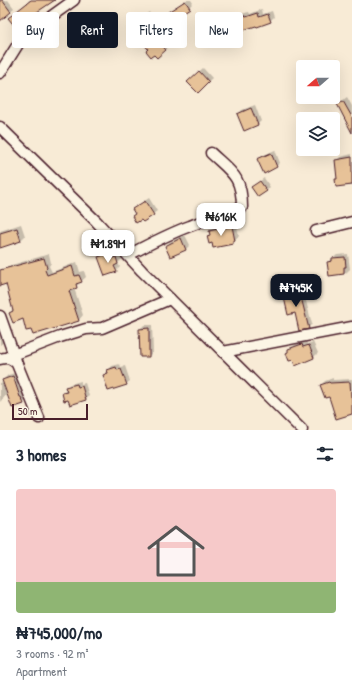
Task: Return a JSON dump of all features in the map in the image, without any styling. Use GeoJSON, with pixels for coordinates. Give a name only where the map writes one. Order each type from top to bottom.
{"type":"FeatureCollection","features":[{"type":"Feature","properties":{"kind":"street"},"geometry":{"type":"LineString","coordinates":[[0,73],[20,40],[74,0]]}},
{"type":"Feature","properties":{"kind":"street"},"geometry":{"type":"LineString","coordinates":[[0,127],[96,221],[159,288],[302,430]]}},
{"type":"Feature","properties":{"kind":"street"},"geometry":{"type":"LineString","coordinates":[[128,255],[155,241],[190,226],[242,207],[242,192],[232,171],[211,153]]}},
{"type":"Feature","properties":{"kind":"street"},"geometry":{"type":"LineString","coordinates":[[316,231],[352,222]]}},
{"type":"Feature","properties":{"kind":"street"},"geometry":{"type":"LineString","coordinates":[[155,306],[160,297],[159,288]]}},
{"type":"Feature","properties":{"kind":"street"},"geometry":{"type":"LineString","coordinates":[[10,359],[60,337],[86,328],[102,328],[170,299]]}},
{"type":"Feature","properties":{"kind":"street"},"geometry":{"type":"LineString","coordinates":[[0,316],[10,359],[39,418]]}},
{"type":"Feature","properties":{"kind":"street"},"geometry":{"type":"LineString","coordinates":[[223,352],[352,327]]}},
{"type":"Feature","properties":{"kind":"building"},"geometry":{"type":"Polygon","coordinates":[[[0,0],[2,0],[11,12],[0,21],[0,0]]]}},
{"type":"Feature","properties":{"kind":"building"},"geometry":{"type":"Polygon","coordinates":[[[31,0],[55,0],[37,12],[16,12],[31,0]]]}},
{"type":"Feature","properties":{"kind":"building"},"geometry":{"type":"Polygon","coordinates":[[[185,1],[190,8],[184,12],[168,12],[185,1]]]}},
{"type":"Feature","properties":{"kind":"building"},"geometry":{"type":"Polygon","coordinates":[[[258,13],[259,17],[268,14],[271,22],[243,30],[243,16],[246,17],[258,13]]]}},
{"type":"Feature","properties":{"kind":"building"},"geometry":{"type":"Polygon","coordinates":[[[12,15],[12,23],[8,18],[12,15]]]}},
{"type":"Feature","properties":{"kind":"building"},"geometry":{"type":"Polygon","coordinates":[[[147,48],[164,48],[166,50],[157,58],[154,55],[151,57],[146,51],[147,48]]]}},
{"type":"Feature","properties":{"kind":"building"},"geometry":{"type":"Polygon","coordinates":[[[199,71],[209,82],[198,93],[187,82],[199,71]]]}},
{"type":"Feature","properties":{"kind":"building"},"geometry":{"type":"Polygon","coordinates":[[[343,101],[352,117],[352,133],[337,104],[340,104],[343,101]]]}},
{"type":"Feature","properties":{"kind":"building"},"geometry":{"type":"Polygon","coordinates":[[[251,108],[258,125],[244,131],[237,114],[251,108]]]}},
{"type":"Feature","properties":{"kind":"building"},"geometry":{"type":"Polygon","coordinates":[[[271,153],[277,167],[264,174],[257,159],[271,153]]]}},
{"type":"Feature","properties":{"kind":"building"},"geometry":{"type":"Polygon","coordinates":[[[352,157],[352,185],[336,187],[335,179],[337,179],[335,160],[352,157]]]}},
{"type":"Feature","properties":{"kind":"building"},"geometry":{"type":"Polygon","coordinates":[[[260,181],[267,191],[258,197],[251,187],[260,181]]]}},
{"type":"Feature","properties":{"kind":"building"},"geometry":{"type":"Polygon","coordinates":[[[145,201],[154,215],[143,222],[141,220],[136,223],[132,216],[135,214],[132,209],[145,201]]]}},
{"type":"Feature","properties":{"kind":"building"},"geometry":{"type":"Polygon","coordinates":[[[232,226],[235,241],[233,241],[233,244],[213,248],[212,243],[209,244],[207,236],[210,235],[209,231],[232,226]]]}},
{"type":"Feature","properties":{"kind":"building"},"geometry":{"type":"Polygon","coordinates":[[[17,228],[21,241],[0,248],[0,233],[17,228]]]}},
{"type":"Feature","properties":{"kind":"building"},"geometry":{"type":"Polygon","coordinates":[[[181,238],[186,250],[170,257],[165,246],[181,238]]]}},
{"type":"Feature","properties":{"kind":"building"},"geometry":{"type":"Polygon","coordinates":[[[110,253],[112,258],[116,257],[118,264],[114,266],[117,272],[105,276],[98,257],[110,253]]]}},
{"type":"Feature","properties":{"kind":"building"},"geometry":{"type":"Polygon","coordinates":[[[345,257],[346,267],[344,267],[344,274],[329,276],[327,262],[332,261],[332,258],[345,257]]]}},
{"type":"Feature","properties":{"kind":"building"},"geometry":{"type":"Polygon","coordinates":[[[44,258],[47,268],[45,270],[47,275],[72,266],[75,276],[79,275],[82,282],[76,284],[77,288],[69,291],[79,321],[33,335],[31,330],[26,331],[23,319],[13,323],[9,313],[13,311],[6,284],[0,286],[0,270],[44,258]]]}},
{"type":"Feature","properties":{"kind":"building"},"geometry":{"type":"Polygon","coordinates":[[[299,289],[309,329],[299,331],[295,313],[288,315],[283,293],[299,289]]]}},
{"type":"Feature","properties":{"kind":"building"},"geometry":{"type":"Polygon","coordinates":[[[149,328],[149,357],[140,357],[139,329],[149,328]]]}},
{"type":"Feature","properties":{"kind":"building"},"geometry":{"type":"Polygon","coordinates":[[[302,344],[303,347],[309,345],[314,358],[295,366],[293,360],[289,361],[286,353],[288,352],[288,349],[302,344]]]}},
{"type":"Feature","properties":{"kind":"building"},"geometry":{"type":"Polygon","coordinates":[[[116,367],[117,370],[121,369],[127,385],[108,391],[103,375],[108,373],[107,370],[116,367]]]}},
{"type":"Feature","properties":{"kind":"building"},"geometry":{"type":"Polygon","coordinates":[[[13,376],[24,404],[12,408],[2,380],[13,376]]]}},
{"type":"Feature","properties":{"kind":"building"},"geometry":{"type":"Polygon","coordinates":[[[329,382],[350,382],[352,414],[336,419],[329,397],[325,398],[320,385],[329,382]]]}},
{"type":"Feature","properties":{"kind":"building"},"geometry":{"type":"Polygon","coordinates":[[[77,384],[78,387],[82,386],[86,400],[70,405],[68,400],[64,401],[62,393],[67,392],[65,387],[77,384]]]}}]}
